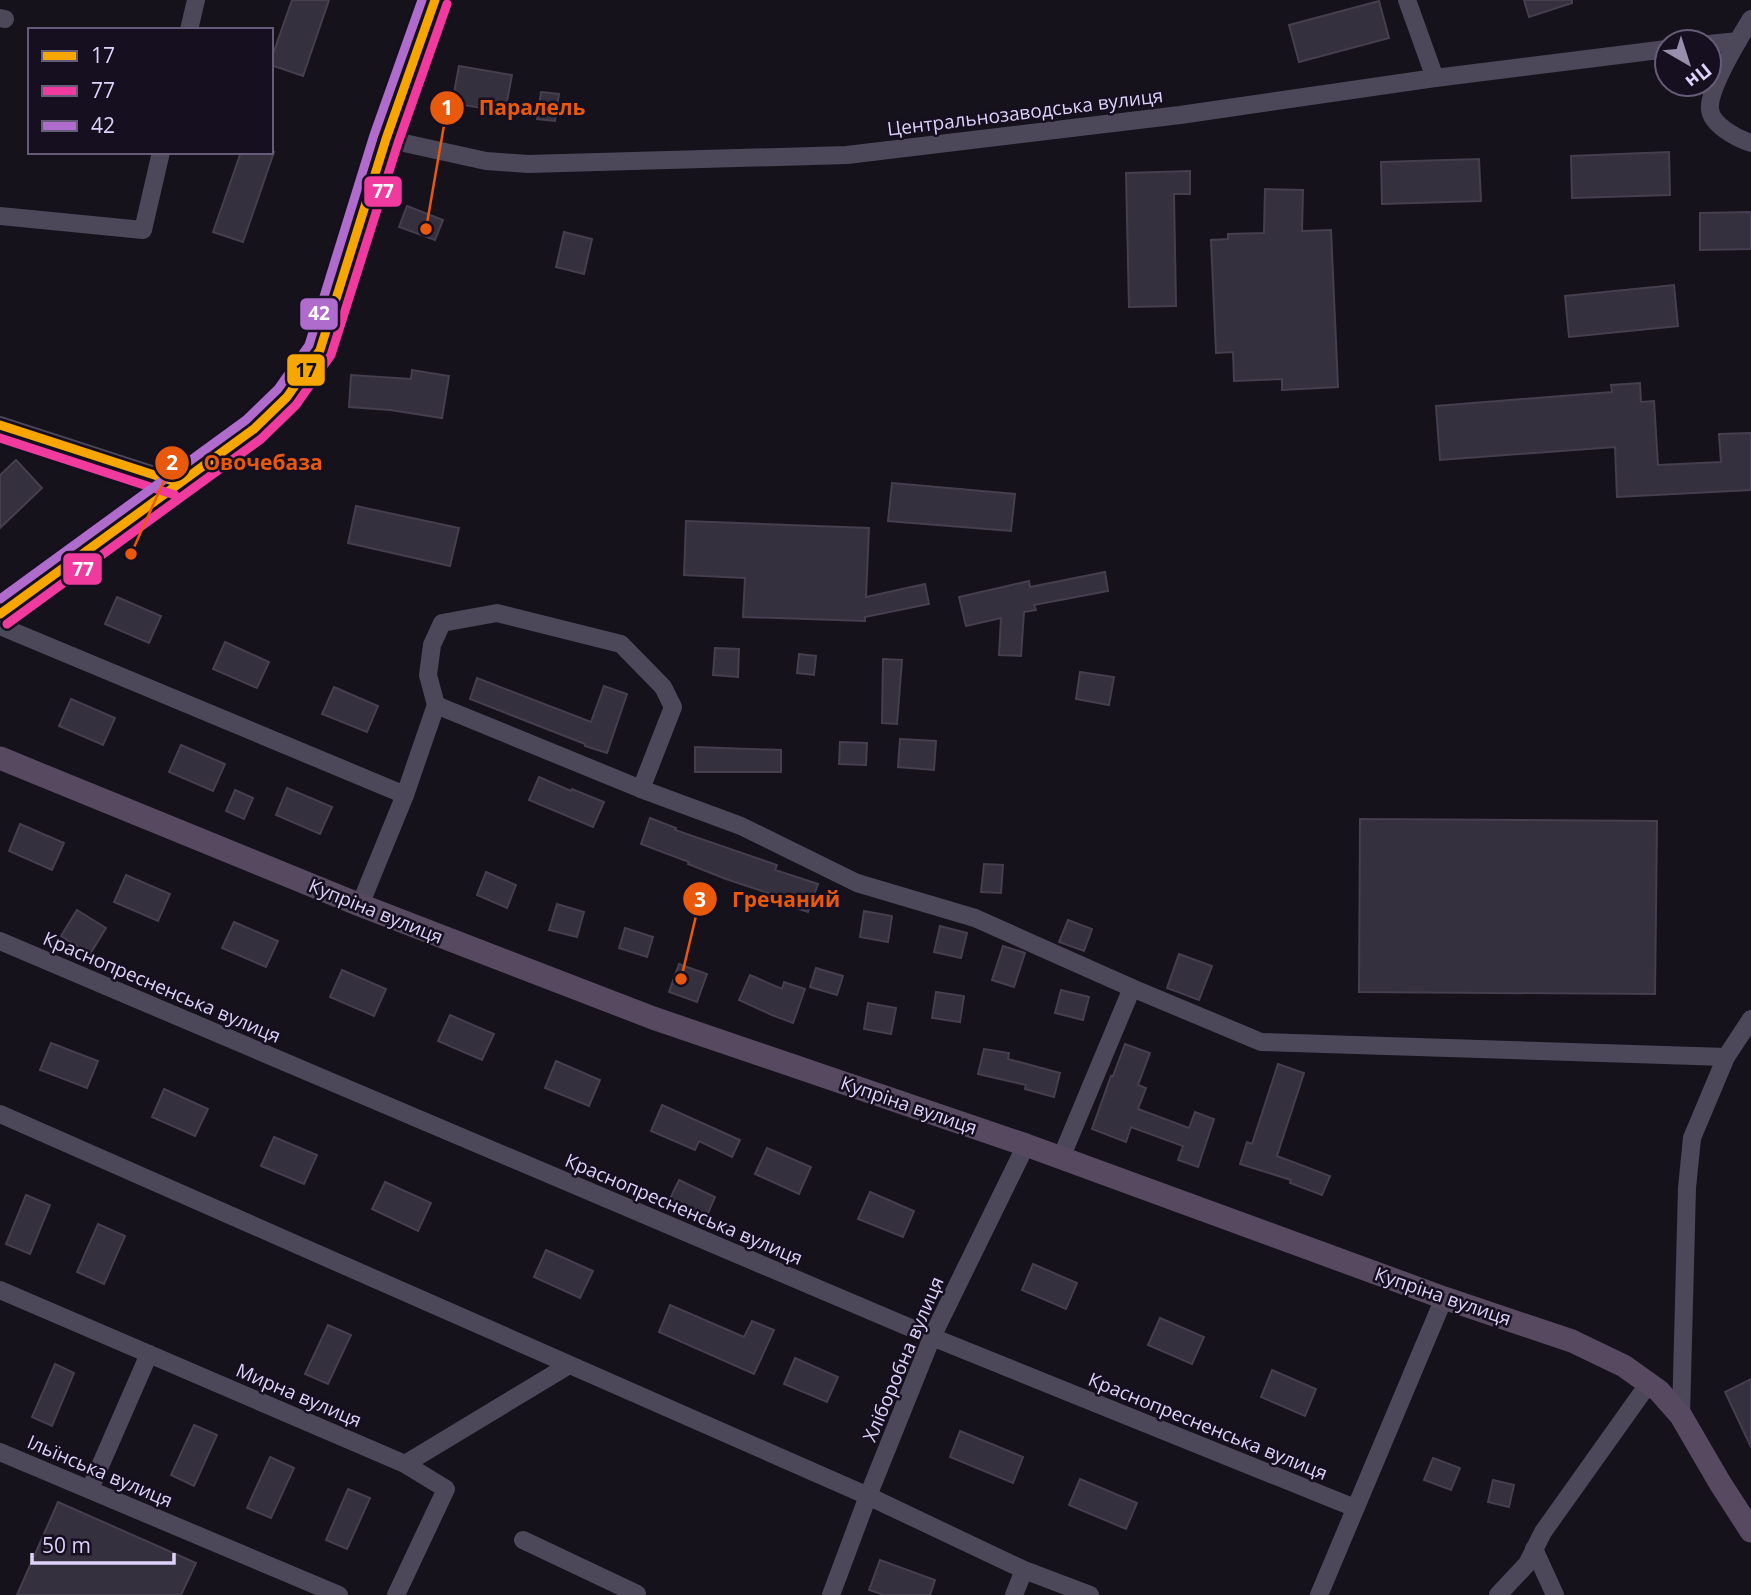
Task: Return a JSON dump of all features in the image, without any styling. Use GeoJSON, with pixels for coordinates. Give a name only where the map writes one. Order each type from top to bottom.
{"type":"FeatureCollection","features":[{"type":"Feature","properties":{"kind":"main road"},"geometry":{"type":"LineString","coordinates":[[0,614],[254,429],[287,397],[320,350],[386,139],[435,0]]}},
{"type":"Feature","properties":{"kind":"main road","name":"Купріна вулиця"},"geometry":{"type":"LineString","coordinates":[[0,758],[360,905],[653,1018],[1026,1145],[1444,1298],[1572,1341],[1625,1366],[1659,1391],[1681,1416],[1751,1531]]}},
{"type":"Feature","properties":{"kind":"street"},"geometry":{"type":"LineString","coordinates":[[189,28],[195,0]]}},
{"type":"Feature","properties":{"kind":"street"},"geometry":{"type":"LineString","coordinates":[[1407,0],[1435,78]]}},
{"type":"Feature","properties":{"kind":"street"},"geometry":{"type":"LineString","coordinates":[[1751,19],[1714,90],[1710,110],[1715,121],[1722,127],[1738,139],[1751,143]]}},
{"type":"Feature","properties":{"kind":"street"},"geometry":{"type":"LineString","coordinates":[[1723,43],[1738,41]]}},
{"type":"Feature","properties":{"kind":"street","name":"Центральнозаводська вулиця"},"geometry":{"type":"LineString","coordinates":[[386,139],[486,161],[527,164],[846,155],[1180,115],[1435,78],[1653,52]]}},
{"type":"Feature","properties":{"kind":"street"},"geometry":{"type":"LineString","coordinates":[[0,216],[143,230],[160,154]]}},
{"type":"Feature","properties":{"kind":"street"},"geometry":{"type":"LineString","coordinates":[[0,425],[179,483]]}},
{"type":"Feature","properties":{"kind":"street"},"geometry":{"type":"LineString","coordinates":[[360,905],[405,795],[436,705],[428,675],[432,645],[442,624],[497,613],[621,644],[663,687],[673,707],[641,789]]}},
{"type":"Feature","properties":{"kind":"street"},"geometry":{"type":"LineString","coordinates":[[0,626],[405,795]]}},
{"type":"Feature","properties":{"kind":"street"},"geometry":{"type":"LineString","coordinates":[[436,705],[641,789],[741,826],[857,883],[975,918],[1261,1042],[1726,1058]]}},
{"type":"Feature","properties":{"kind":"street","name":"Краснопресненська вулиця"},"geometry":{"type":"LineString","coordinates":[[0,942],[932,1337],[1355,1508]]}},
{"type":"Feature","properties":{"kind":"street"},"geometry":{"type":"LineString","coordinates":[[1061,1158],[1132,988]]}},
{"type":"Feature","properties":{"kind":"street"},"geometry":{"type":"LineString","coordinates":[[1681,1416],[1686,1188],[1692,1138],[1726,1058],[1751,1018]]}},
{"type":"Feature","properties":{"kind":"street"},"geometry":{"type":"LineString","coordinates":[[0,1114],[868,1496],[1024,1570],[1090,1595]]}},
{"type":"Feature","properties":{"kind":"street","name":"Хліборобна вулиця"},"geometry":{"type":"LineString","coordinates":[[831,1595],[932,1337],[1026,1145]]}},
{"type":"Feature","properties":{"kind":"street","name":"Мирна вулиця"},"geometry":{"type":"LineString","coordinates":[[0,1290],[405,1464],[446,1489],[396,1595]]}},
{"type":"Feature","properties":{"kind":"street"},"geometry":{"type":"LineString","coordinates":[[1319,1595],[1444,1298]]}},
{"type":"Feature","properties":{"kind":"street"},"geometry":{"type":"LineString","coordinates":[[90,1489],[149,1354]]}},
{"type":"Feature","properties":{"kind":"street"},"geometry":{"type":"LineString","coordinates":[[405,1464],[569,1365]]}},
{"type":"Feature","properties":{"kind":"street"},"geometry":{"type":"LineString","coordinates":[[1499,1595],[1527,1564],[1543,1532],[1649,1383]]}},
{"type":"Feature","properties":{"kind":"street","name":"Ільїнська вулиця"},"geometry":{"type":"LineString","coordinates":[[0,1452],[339,1595]]}},
{"type":"Feature","properties":{"kind":"street"},"geometry":{"type":"LineString","coordinates":[[523,1540],[636,1595]]}},
{"type":"Feature","properties":{"kind":"street"},"geometry":{"type":"LineString","coordinates":[[1534,1549],[1555,1595]]}},
{"type":"Feature","properties":{"kind":"street"},"geometry":{"type":"LineString","coordinates":[[1014,1595],[1024,1570]]}},
{"type":"Feature","properties":{"kind":"building"},"geometry":{"type":"Polygon","coordinates":[[[292,0],[329,0],[303,76],[273,66],[273,54],[292,0]]]}},
{"type":"Feature","properties":{"kind":"building"},"geometry":{"type":"Polygon","coordinates":[[[1524,0],[1572,0],[1572,3],[1529,17],[1524,0]]]}},
{"type":"Feature","properties":{"kind":"building"},"geometry":{"type":"Polygon","coordinates":[[[1379,1],[1389,38],[1299,62],[1289,25],[1379,1]]]}},
{"type":"Feature","properties":{"kind":"building"},"geometry":{"type":"Polygon","coordinates":[[[459,66],[512,75],[505,112],[452,103],[459,66]]]}},
{"type":"Feature","properties":{"kind":"building"},"geometry":{"type":"Polygon","coordinates":[[[541,92],[559,94],[555,121],[537,119],[541,92]]]}},
{"type":"Feature","properties":{"kind":"building"},"geometry":{"type":"Polygon","coordinates":[[[274,152],[243,242],[213,232],[240,154],[274,152]]]}},
{"type":"Feature","properties":{"kind":"building"},"geometry":{"type":"Polygon","coordinates":[[[1669,152],[1670,195],[1572,198],[1571,156],[1669,152]]]}},
{"type":"Feature","properties":{"kind":"building"},"geometry":{"type":"Polygon","coordinates":[[[1479,159],[1481,201],[1382,204],[1381,162],[1479,159]]]}},
{"type":"Feature","properties":{"kind":"building"},"geometry":{"type":"Polygon","coordinates":[[[1190,171],[1190,194],[1174,194],[1176,306],[1129,307],[1126,173],[1190,171]]]}},
{"type":"Feature","properties":{"kind":"building"},"geometry":{"type":"Polygon","coordinates":[[[1265,189],[1303,190],[1302,231],[1331,230],[1338,387],[1282,390],[1282,379],[1234,381],[1233,352],[1216,353],[1211,240],[1228,239],[1228,234],[1264,233],[1265,189]]]}},
{"type":"Feature","properties":{"kind":"building"},"geometry":{"type":"Polygon","coordinates":[[[407,206],[443,220],[435,240],[399,227],[407,206]]]}},
{"type":"Feature","properties":{"kind":"building"},"geometry":{"type":"Polygon","coordinates":[[[1751,212],[1751,249],[1700,250],[1700,213],[1751,212]]]}},
{"type":"Feature","properties":{"kind":"building"},"geometry":{"type":"Polygon","coordinates":[[[564,232],[592,239],[584,274],[556,267],[564,232]]]}},
{"type":"Feature","properties":{"kind":"building"},"geometry":{"type":"Polygon","coordinates":[[[1674,285],[1678,326],[1569,337],[1565,296],[1674,285]]]}},
{"type":"Feature","properties":{"kind":"building"},"geometry":{"type":"Polygon","coordinates":[[[412,370],[449,376],[442,418],[349,407],[351,375],[411,379],[412,370]]]}},
{"type":"Feature","properties":{"kind":"building"},"geometry":{"type":"Polygon","coordinates":[[[1640,383],[1641,402],[1654,401],[1658,465],[1721,462],[1719,434],[1751,433],[1751,490],[1617,497],[1615,447],[1440,460],[1436,406],[1612,392],[1611,385],[1640,383]]]}},
{"type":"Feature","properties":{"kind":"building"},"geometry":{"type":"Polygon","coordinates":[[[16,460],[42,488],[0,528],[0,475],[16,460]]]}},
{"type":"Feature","properties":{"kind":"building"},"geometry":{"type":"Polygon","coordinates":[[[892,483],[1015,494],[1011,531],[888,521],[892,483]]]}},
{"type":"Feature","properties":{"kind":"building"},"geometry":{"type":"Polygon","coordinates":[[[356,506],[459,528],[450,566],[348,543],[356,506]]]}},
{"type":"Feature","properties":{"kind":"building"},"geometry":{"type":"Polygon","coordinates":[[[686,521],[869,528],[866,597],[925,584],[929,604],[865,617],[865,621],[743,617],[745,578],[684,575],[686,521]]]}},
{"type":"Feature","properties":{"kind":"building"},"geometry":{"type":"Polygon","coordinates":[[[1105,572],[1108,591],[1034,605],[1036,610],[1024,612],[1021,656],[999,655],[1001,618],[966,626],[959,597],[1029,581],[1030,587],[1105,572]]]}},
{"type":"Feature","properties":{"kind":"building"},"geometry":{"type":"Polygon","coordinates":[[[117,597],[161,616],[149,643],[105,624],[117,597]]]}},
{"type":"Feature","properties":{"kind":"building"},"geometry":{"type":"Polygon","coordinates":[[[225,642],[269,662],[257,688],[213,669],[225,642]]]}},
{"type":"Feature","properties":{"kind":"building"},"geometry":{"type":"Polygon","coordinates":[[[715,648],[739,649],[738,677],[713,675],[715,648]]]}},
{"type":"Feature","properties":{"kind":"building"},"geometry":{"type":"Polygon","coordinates":[[[799,654],[816,656],[814,675],[797,673],[799,654]]]}},
{"type":"Feature","properties":{"kind":"building"},"geometry":{"type":"Polygon","coordinates":[[[883,659],[902,660],[897,724],[882,723],[883,659]]]}},
{"type":"Feature","properties":{"kind":"building"},"geometry":{"type":"Polygon","coordinates":[[[1080,672],[1114,677],[1109,705],[1076,699],[1080,672]]]}},
{"type":"Feature","properties":{"kind":"building"},"geometry":{"type":"Polygon","coordinates":[[[477,678],[591,722],[604,686],[627,694],[607,753],[470,699],[477,678]]]}},
{"type":"Feature","properties":{"kind":"building"},"geometry":{"type":"Polygon","coordinates":[[[334,687],[378,706],[367,732],[322,714],[334,687]]]}},
{"type":"Feature","properties":{"kind":"building"},"geometry":{"type":"Polygon","coordinates":[[[71,699],[115,718],[103,745],[59,726],[71,699]]]}},
{"type":"Feature","properties":{"kind":"building"},"geometry":{"type":"Polygon","coordinates":[[[900,739],[936,741],[934,770],[898,767],[900,739]]]}},
{"type":"Feature","properties":{"kind":"building"},"geometry":{"type":"Polygon","coordinates":[[[840,742],[867,743],[866,765],[839,764],[840,742]]]}},
{"type":"Feature","properties":{"kind":"building"},"geometry":{"type":"Polygon","coordinates":[[[181,745],[225,764],[213,791],[169,772],[181,745]]]}},
{"type":"Feature","properties":{"kind":"building"},"geometry":{"type":"Polygon","coordinates":[[[695,747],[781,750],[781,772],[695,772],[695,747]]]}},
{"type":"Feature","properties":{"kind":"building"},"geometry":{"type":"Polygon","coordinates":[[[539,777],[604,802],[593,827],[529,800],[539,777]]]}},
{"type":"Feature","properties":{"kind":"building"},"geometry":{"type":"Polygon","coordinates":[[[287,788],[332,807],[320,834],[276,815],[287,788]]]}},
{"type":"Feature","properties":{"kind":"building"},"geometry":{"type":"Polygon","coordinates":[[[235,790],[253,798],[244,819],[226,811],[235,790]]]}},
{"type":"Feature","properties":{"kind":"building"},"geometry":{"type":"Polygon","coordinates":[[[650,818],[676,828],[675,830],[777,865],[775,870],[818,884],[808,912],[782,903],[783,898],[726,879],[641,844],[650,818]]]}},
{"type":"Feature","properties":{"kind":"building"},"geometry":{"type":"Polygon","coordinates":[[[1360,819],[1657,821],[1655,994],[1359,992],[1360,819]]]}},
{"type":"Feature","properties":{"kind":"building"},"geometry":{"type":"Polygon","coordinates":[[[20,824],[64,843],[52,870],[9,851],[20,824]]]}},
{"type":"Feature","properties":{"kind":"building"},"geometry":{"type":"Polygon","coordinates":[[[984,864],[1003,865],[1001,893],[981,892],[984,864]]]}},
{"type":"Feature","properties":{"kind":"building"},"geometry":{"type":"Polygon","coordinates":[[[486,872],[516,885],[507,908],[477,895],[486,872]]]}},
{"type":"Feature","properties":{"kind":"building"},"geometry":{"type":"Polygon","coordinates":[[[126,875],[170,894],[158,921],[114,902],[126,875]]]}},
{"type":"Feature","properties":{"kind":"building"},"geometry":{"type":"Polygon","coordinates":[[[557,904],[584,912],[577,937],[549,930],[557,904]]]}},
{"type":"Feature","properties":{"kind":"building"},"geometry":{"type":"Polygon","coordinates":[[[77,910],[106,928],[90,954],[61,936],[77,910]]]}},
{"type":"Feature","properties":{"kind":"building"},"geometry":{"type":"Polygon","coordinates":[[[864,911],[892,916],[888,942],[860,937],[864,911]]]}},
{"type":"Feature","properties":{"kind":"building"},"geometry":{"type":"Polygon","coordinates":[[[1068,920],[1092,929],[1084,951],[1059,942],[1068,920]]]}},
{"type":"Feature","properties":{"kind":"building"},"geometry":{"type":"Polygon","coordinates":[[[234,922],[278,941],[266,967],[222,948],[234,922]]]}},
{"type":"Feature","properties":{"kind":"building"},"geometry":{"type":"Polygon","coordinates":[[[940,926],[967,933],[961,958],[934,952],[940,926]]]}},
{"type":"Feature","properties":{"kind":"building"},"geometry":{"type":"Polygon","coordinates":[[[625,928],[653,937],[647,957],[619,948],[625,928]]]}},
{"type":"Feature","properties":{"kind":"building"},"geometry":{"type":"Polygon","coordinates":[[[1003,946],[1025,953],[1014,987],[992,980],[1003,946]]]}},
{"type":"Feature","properties":{"kind":"building"},"geometry":{"type":"Polygon","coordinates":[[[1179,954],[1212,966],[1199,1000],[1167,988],[1179,954]]]}},
{"type":"Feature","properties":{"kind":"building"},"geometry":{"type":"Polygon","coordinates":[[[679,964],[707,974],[697,1002],[669,992],[679,964]]]}},
{"type":"Feature","properties":{"kind":"building"},"geometry":{"type":"Polygon","coordinates":[[[816,968],[843,976],[837,995],[810,987],[816,968]]]}},
{"type":"Feature","properties":{"kind":"building"},"geometry":{"type":"Polygon","coordinates":[[[342,970],[386,989],[374,1016],[330,997],[342,970]]]}},
{"type":"Feature","properties":{"kind":"building"},"geometry":{"type":"Polygon","coordinates":[[[750,975],[782,989],[784,982],[805,989],[793,1023],[739,1000],[750,975]]]}},
{"type":"Feature","properties":{"kind":"building"},"geometry":{"type":"Polygon","coordinates":[[[1061,990],[1089,997],[1083,1020],[1055,1013],[1061,990]]]}},
{"type":"Feature","properties":{"kind":"building"},"geometry":{"type":"Polygon","coordinates":[[[936,992],[964,996],[960,1022],[932,1018],[936,992]]]}},
{"type":"Feature","properties":{"kind":"building"},"geometry":{"type":"Polygon","coordinates":[[[868,1003],[896,1008],[891,1034],[864,1029],[868,1003]]]}},
{"type":"Feature","properties":{"kind":"building"},"geometry":{"type":"Polygon","coordinates":[[[450,1015],[494,1034],[482,1060],[438,1041],[450,1015]]]}},
{"type":"Feature","properties":{"kind":"building"},"geometry":{"type":"Polygon","coordinates":[[[51,1043],[98,1061],[87,1088],[40,1070],[51,1043]]]}},
{"type":"Feature","properties":{"kind":"building"},"geometry":{"type":"Polygon","coordinates":[[[1125,1044],[1150,1053],[1138,1085],[1146,1088],[1138,1109],[1189,1128],[1195,1112],[1214,1119],[1198,1167],[1178,1160],[1183,1146],[1131,1127],[1126,1142],[1092,1129],[1125,1044]]]}},
{"type":"Feature","properties":{"kind":"building"},"geometry":{"type":"Polygon","coordinates":[[[984,1049],[1009,1053],[1008,1059],[1060,1073],[1054,1097],[1025,1089],[1026,1085],[978,1074],[984,1049]]]}},
{"type":"Feature","properties":{"kind":"building"},"geometry":{"type":"Polygon","coordinates":[[[556,1061],[600,1080],[589,1106],[545,1088],[556,1061]]]}},
{"type":"Feature","properties":{"kind":"building"},"geometry":{"type":"Polygon","coordinates":[[[1278,1064],[1304,1073],[1277,1156],[1330,1176],[1322,1195],[1290,1183],[1291,1180],[1240,1164],[1247,1142],[1252,1144],[1278,1064]]]}},
{"type":"Feature","properties":{"kind":"building"},"geometry":{"type":"Polygon","coordinates":[[[164,1089],[208,1109],[195,1136],[152,1117],[164,1089]]]}},
{"type":"Feature","properties":{"kind":"building"},"geometry":{"type":"Polygon","coordinates":[[[662,1105],[740,1140],[732,1157],[699,1141],[695,1150],[651,1131],[662,1105]]]}},
{"type":"Feature","properties":{"kind":"building"},"geometry":{"type":"Polygon","coordinates":[[[274,1137],[317,1155],[304,1184],[261,1166],[274,1137]]]}},
{"type":"Feature","properties":{"kind":"building"},"geometry":{"type":"Polygon","coordinates":[[[767,1148],[811,1167],[799,1194],[755,1174],[767,1148]]]}},
{"type":"Feature","properties":{"kind":"building"},"geometry":{"type":"Polygon","coordinates":[[[679,1180],[715,1197],[705,1220],[668,1203],[679,1180]]]}},
{"type":"Feature","properties":{"kind":"building"},"geometry":{"type":"Polygon","coordinates":[[[385,1182],[431,1203],[418,1231],[372,1209],[385,1182]]]}},
{"type":"Feature","properties":{"kind":"building"},"geometry":{"type":"Polygon","coordinates":[[[870,1192],[914,1211],[903,1237],[858,1219],[870,1192]]]}},
{"type":"Feature","properties":{"kind":"building"},"geometry":{"type":"Polygon","coordinates":[[[26,1195],[50,1205],[30,1254],[6,1244],[26,1195]]]}},
{"type":"Feature","properties":{"kind":"building"},"geometry":{"type":"Polygon","coordinates":[[[98,1224],[125,1236],[104,1284],[77,1272],[98,1224]]]}},
{"type":"Feature","properties":{"kind":"building"},"geometry":{"type":"Polygon","coordinates":[[[546,1250],[593,1271],[580,1298],[534,1277],[546,1250]]]}},
{"type":"Feature","properties":{"kind":"building"},"geometry":{"type":"Polygon","coordinates":[[[1033,1264],[1077,1283],[1066,1309],[1022,1290],[1033,1264]]]}},
{"type":"Feature","properties":{"kind":"building"},"geometry":{"type":"Polygon","coordinates":[[[670,1305],[744,1337],[752,1321],[774,1330],[754,1374],[659,1332],[670,1305]]]}},
{"type":"Feature","properties":{"kind":"building"},"geometry":{"type":"Polygon","coordinates":[[[1160,1318],[1204,1337],[1192,1364],[1148,1345],[1160,1318]]]}},
{"type":"Feature","properties":{"kind":"building"},"geometry":{"type":"Polygon","coordinates":[[[328,1325],[351,1335],[328,1384],[305,1374],[328,1325]]]}},
{"type":"Feature","properties":{"kind":"building"},"geometry":{"type":"Polygon","coordinates":[[[795,1358],[838,1377],[827,1402],[784,1384],[795,1358]]]}},
{"type":"Feature","properties":{"kind":"building"},"geometry":{"type":"Polygon","coordinates":[[[55,1364],[74,1373],[52,1426],[32,1417],[55,1364]]]}},
{"type":"Feature","properties":{"kind":"building"},"geometry":{"type":"Polygon","coordinates":[[[1272,1370],[1316,1389],[1305,1416],[1261,1397],[1272,1370]]]}},
{"type":"Feature","properties":{"kind":"building"},"geometry":{"type":"Polygon","coordinates":[[[1751,1379],[1751,1447],[1725,1392],[1751,1379]]]}},
{"type":"Feature","properties":{"kind":"building"},"geometry":{"type":"Polygon","coordinates":[[[194,1425],[217,1435],[194,1486],[171,1475],[194,1425]]]}},
{"type":"Feature","properties":{"kind":"building"},"geometry":{"type":"Polygon","coordinates":[[[960,1431],[1023,1457],[1013,1483],[950,1457],[960,1431]]]}},
{"type":"Feature","properties":{"kind":"building"},"geometry":{"type":"Polygon","coordinates":[[[270,1457],[294,1468],[271,1518],[247,1508],[270,1457]]]}},
{"type":"Feature","properties":{"kind":"building"},"geometry":{"type":"Polygon","coordinates":[[[1433,1458],[1460,1468],[1451,1490],[1424,1480],[1433,1458]]]}},
{"type":"Feature","properties":{"kind":"building"},"geometry":{"type":"Polygon","coordinates":[[[1080,1479],[1137,1503],[1126,1529],[1069,1505],[1080,1479]]]}},
{"type":"Feature","properties":{"kind":"building"},"geometry":{"type":"Polygon","coordinates":[[[1493,1480],[1514,1485],[1509,1507],[1488,1502],[1493,1480]]]}},
{"type":"Feature","properties":{"kind":"building"},"geometry":{"type":"Polygon","coordinates":[[[348,1489],[370,1498],[347,1549],[326,1540],[348,1489]]]}},
{"type":"Feature","properties":{"kind":"building"},"geometry":{"type":"Polygon","coordinates":[[[58,1502],[196,1563],[181,1595],[17,1595],[58,1502]]]}},
{"type":"Feature","properties":{"kind":"building"},"geometry":{"type":"Polygon","coordinates":[[[880,1560],[935,1580],[930,1595],[884,1595],[869,1590],[880,1560]]]}},
{"type":"Feature","properties":{"kind":"transit line","name":"42"},"geometry":{"type":"LineString","coordinates":[[0,599],[246,420],[278,389],[309,345],[374,135],[422,0]]}},
{"type":"Feature","properties":{"kind":"transit line","name":"17"},"geometry":{"type":"LineString","coordinates":[[0,614],[254,429],[287,397],[320,350],[386,139],[435,0]]}},
{"type":"Feature","properties":{"kind":"transit line","name":"77"},"geometry":{"type":"LineString","coordinates":[[7,624],[261,439],[296,405],[331,355],[398,143],[447,4]]}},
{"type":"Feature","properties":{"kind":"transit line","name":"17"},"geometry":{"type":"LineString","coordinates":[[0,425],[179,483]]}},
{"type":"Feature","properties":{"kind":"transit line","name":"77"},"geometry":{"type":"LineString","coordinates":[[0,438],[175,495]]}},
{"type":"Feature","properties":{"kind":"place","name":"Паралель"},"geometry":{"type":"Point","coordinates":[426,229]}},
{"type":"Feature","properties":{"kind":"place","name":"Овочебаза"},"geometry":{"type":"Point","coordinates":[131,554]}},
{"type":"Feature","properties":{"kind":"place","name":"Гречаний"},"geometry":{"type":"Point","coordinates":[681,979]}}]}
